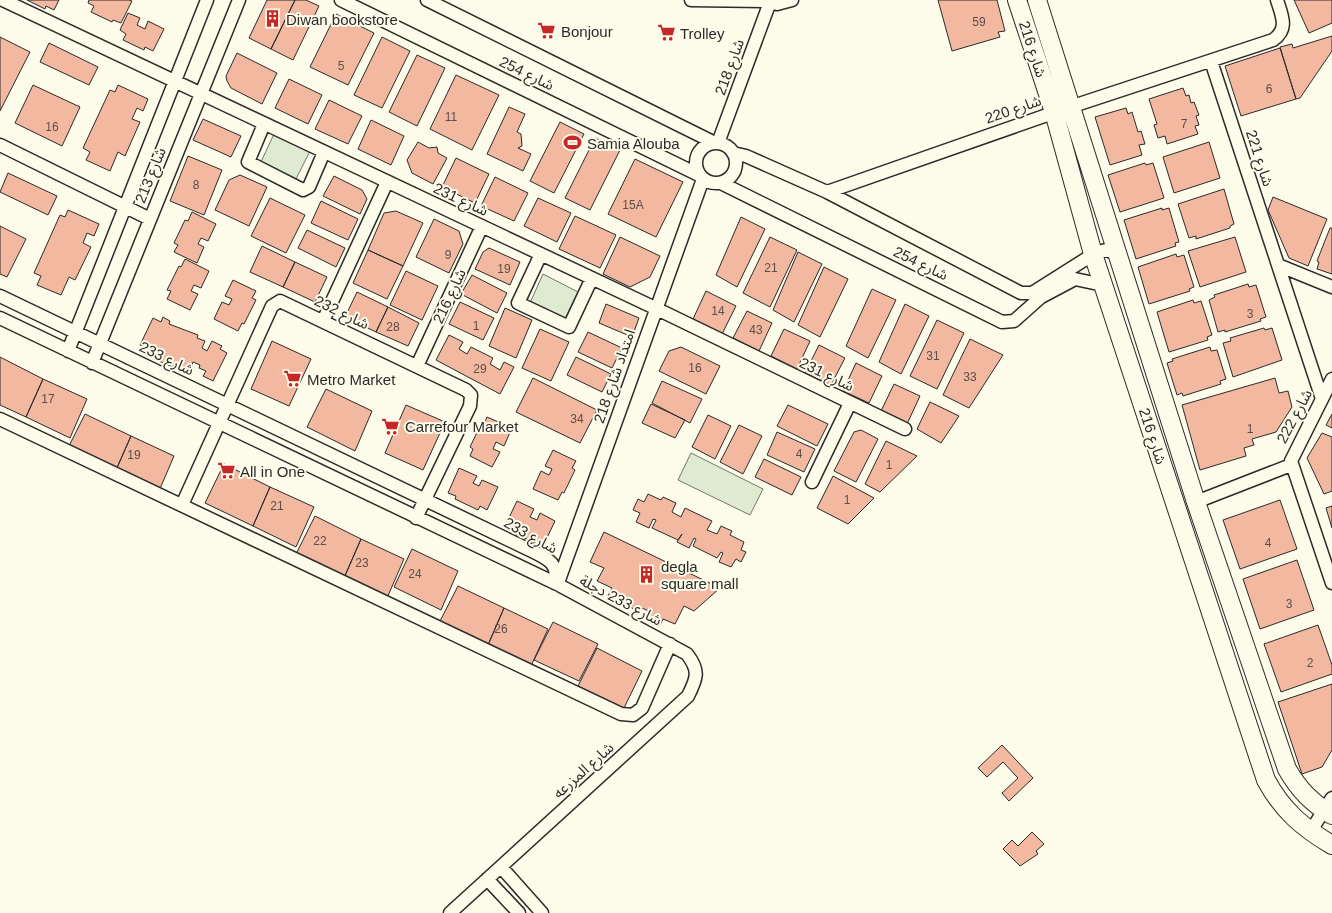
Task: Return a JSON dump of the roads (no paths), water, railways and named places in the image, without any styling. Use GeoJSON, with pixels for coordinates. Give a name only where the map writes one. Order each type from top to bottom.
{"type":"FeatureCollection","features":[{"type":"Feature","properties":{"kind":"main road","name":"شارع 216"},"geometry":{"type":"LineString","coordinates":[[1017,0],[1062,110],[1116,253],[1196,502],[1287,769],[1296,786],[1309,800],[1329,808]]}},
{"type":"Feature","properties":{"kind":"main road","name":"شارع 216"},"geometry":{"type":"LineString","coordinates":[[1037,0],[1093,254],[1266,780],[1275,797],[1288,813],[1310,832],[1332,845]]}},
{"type":"Feature","properties":{"kind":"street","name":"شارع 231"},"geometry":{"type":"LineString","coordinates":[[3,0],[592,278],[905,429]]}},
{"type":"Feature","properties":{"kind":"street","name":"شارع 213"},"geometry":{"type":"LineString","coordinates":[[68,351],[207,0]]}},
{"type":"Feature","properties":{"kind":"street","name":"شارع 213"},"geometry":{"type":"LineString","coordinates":[[92,363],[239,0]]}},
{"type":"Feature","properties":{"kind":"street","name":"شارع 254"},"geometry":{"type":"LineString","coordinates":[[427,0],[717,143]]}},
{"type":"Feature","properties":{"kind":"street"},"geometry":{"type":"LineString","coordinates":[[691,0],[769,1],[784,3],[792,0]]}},
{"type":"Feature","properties":{"kind":"street","name":"شارع 220"},"geometry":{"type":"LineString","coordinates":[[827,192],[1062,110],[1273,40],[1280,35],[1284,28],[1284,20],[1277,0]]}},
{"type":"Feature","properties":{"kind":"street","name":"شارع 254"},"geometry":{"type":"LineString","coordinates":[[347,1],[701,177]]}},
{"type":"Feature","properties":{"kind":"street","name":"شارع 218"},"geometry":{"type":"LineString","coordinates":[[717,143],[769,1]]}},
{"type":"Feature","properties":{"kind":"street","name":"شارع 221"},"geometry":{"type":"LineString","coordinates":[[1211,61],[1322,399]]}},
{"type":"Feature","properties":{"kind":"street"},"geometry":{"type":"LineString","coordinates":[[264,124],[248,162],[303,190],[309,186],[324,152]]}},
{"type":"Feature","properties":{"kind":"street"},"geometry":{"type":"LineString","coordinates":[[717,143],[729,148],[733,153],[736,165],[726,180],[715,183],[701,177],[695,164],[698,154],[705,146],[717,143]]}},
{"type":"Feature","properties":{"kind":"street"},"geometry":{"type":"LineString","coordinates":[[0,145],[150,219]]}},
{"type":"Feature","properties":{"kind":"street","name":"شارع 254"},"geometry":{"type":"LineString","coordinates":[[733,153],[746,156],[827,192],[1025,294],[1032,293],[1093,254]]}},
{"type":"Feature","properties":{"kind":"street","name":"امتداد شارع 218"},"geometry":{"type":"LineString","coordinates":[[557,584],[701,177]]}},
{"type":"Feature","properties":{"kind":"street"},"geometry":{"type":"LineString","coordinates":[[323,321],[387,182]]}},
{"type":"Feature","properties":{"kind":"street","name":"شارع 254"},"geometry":{"type":"LineString","coordinates":[[721,182],[1002,322],[1014,321],[1041,297],[1075,279],[1103,285]]}},
{"type":"Feature","properties":{"kind":"street","name":"شارع 216"},"geometry":{"type":"LineString","coordinates":[[417,366],[482,226]]}},
{"type":"Feature","properties":{"kind":"street"},"geometry":{"type":"LineString","coordinates":[[1093,254],[1101,250],[1116,253]]}},
{"type":"Feature","properties":{"kind":"street"},"geometry":{"type":"LineString","coordinates":[[541,254],[518,303],[569,327],[592,278]]}},
{"type":"Feature","properties":{"kind":"street"},"geometry":{"type":"LineString","coordinates":[[1278,265],[1332,287]]}},
{"type":"Feature","properties":{"kind":"street","name":"شارع 233"},"geometry":{"type":"LineString","coordinates":[[0,296],[550,561],[556,568],[557,584]]}},
{"type":"Feature","properties":{"kind":"street","name":"شارع 232"},"geometry":{"type":"LineString","coordinates":[[182,505],[273,304],[283,302],[466,390],[472,399],[416,518]]}},
{"type":"Feature","properties":{"kind":"street"},"geometry":{"type":"LineString","coordinates":[[0,318],[557,584]]}},
{"type":"Feature","properties":{"kind":"street","name":"شارع 222"},"geometry":{"type":"LineString","coordinates":[[1332,379],[1293,452],[1291,465],[1332,583]]}},
{"type":"Feature","properties":{"kind":"street"},"geometry":{"type":"LineString","coordinates":[[812,482],[850,403]]}},
{"type":"Feature","properties":{"kind":"street"},"geometry":{"type":"LineString","coordinates":[[0,419],[621,714],[633,715],[642,708],[670,644]]}},
{"type":"Feature","properties":{"kind":"street"},"geometry":{"type":"LineString","coordinates":[[1196,502],[1291,465]]}},
{"type":"Feature","properties":{"kind":"street","name":"شارع 233 دجلة"},"geometry":{"type":"LineString","coordinates":[[557,584],[670,644]]}},
{"type":"Feature","properties":{"kind":"street","name":"شارع المزرعه"},"geometry":{"type":"LineString","coordinates":[[450,913],[688,696],[696,679],[695,664],[687,654],[670,644]]}},
{"type":"Feature","properties":{"kind":"street"},"geometry":{"type":"LineString","coordinates":[[1310,832],[1329,808]]}},
{"type":"Feature","properties":{"kind":"street"},"geometry":{"type":"LineString","coordinates":[[501,867],[542,913]]}},
{"type":"Feature","properties":{"kind":"street"},"geometry":{"type":"LineString","coordinates":[[487,879],[519,913]]}},
{"type":"Feature","properties":{"kind":"place","name":"Diwan bookstore"},"geometry":{"type":"Point","coordinates":[272,19]}},
{"type":"Feature","properties":{"kind":"place","name":"Bonjour"},"geometry":{"type":"Point","coordinates":[547,31]}},
{"type":"Feature","properties":{"kind":"place","name":"Trolley"},"geometry":{"type":"Point","coordinates":[666,33]}},
{"type":"Feature","properties":{"kind":"place","name":"Samia Alouba"},"geometry":{"type":"Point","coordinates":[573,143]}},
{"type":"Feature","properties":{"kind":"place","name":"Metro Market"},"geometry":{"type":"Point","coordinates":[293,379]}},
{"type":"Feature","properties":{"kind":"place","name":"Carrefour Market"},"geometry":{"type":"Point","coordinates":[391,426]}},
{"type":"Feature","properties":{"kind":"place","name":"All in One"},"geometry":{"type":"Point","coordinates":[226,471]}},
{"type":"Feature","properties":{"kind":"place","name":"degla square mall"},"geometry":{"type":"Point","coordinates":[647,575]}}]}
